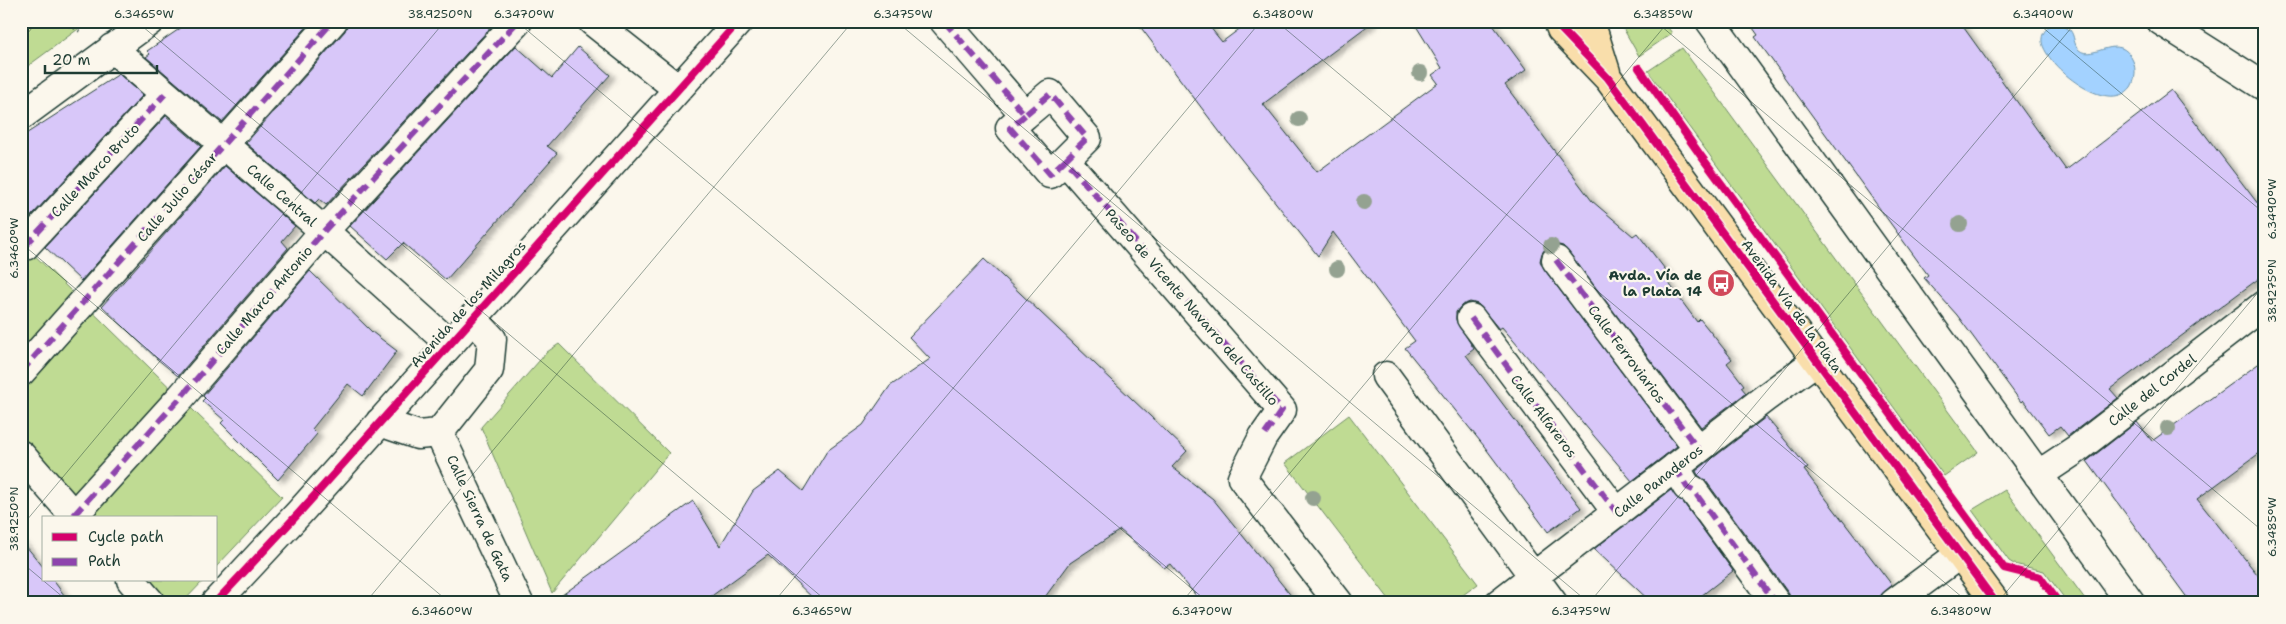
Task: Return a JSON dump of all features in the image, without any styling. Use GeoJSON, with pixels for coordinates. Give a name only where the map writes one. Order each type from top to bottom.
{"type":"FeatureCollection","features":[{"type":"Feature","properties":{"kind":"main road","name":"Avenida Vía de la Plata"},"geometry":{"type":"LineString","coordinates":[[1590,21],[1608,78]]}},
{"type":"Feature","properties":{"kind":"main road","name":"Avenida Vía de la Plata"},"geometry":{"type":"LineString","coordinates":[[1558,24],[1608,78],[1996,603]]}},
{"type":"Feature","properties":{"kind":"street"},"geometry":{"type":"LineString","coordinates":[[21,116],[150,21]]}},
{"type":"Feature","properties":{"kind":"street","name":"Calle Julio César"},"geometry":{"type":"LineString","coordinates":[[21,372],[333,21]]}},
{"type":"Feature","properties":{"kind":"street","name":"Calle Marco Antonio"},"geometry":{"type":"LineString","coordinates":[[75,516],[324,231],[518,21]]}},
{"type":"Feature","properties":{"kind":"street"},"geometry":{"type":"LineString","coordinates":[[592,21],[678,89]]}},
{"type":"Feature","properties":{"kind":"street","name":"Avenida de los Milagros"},"geometry":{"type":"LineString","coordinates":[[215,603],[380,422],[739,21]]}},
{"type":"Feature","properties":{"kind":"street"},"geometry":{"type":"LineString","coordinates":[[944,21],[1025,115]]}},
{"type":"Feature","properties":{"kind":"street"},"geometry":{"type":"LineString","coordinates":[[1710,21],[2131,603]]}},
{"type":"Feature","properties":{"kind":"street"},"geometry":{"type":"LineString","coordinates":[[2161,21],[2265,87]]}},
{"type":"Feature","properties":{"kind":"street","name":"Calle Central"},"geometry":{"type":"LineString","coordinates":[[112,48],[324,231],[450,344]]}},
{"type":"Feature","properties":{"kind":"street","name":"Calle Marco Bruto"},"geometry":{"type":"LineString","coordinates":[[25,246],[165,94]]}},
{"type":"Feature","properties":{"kind":"street"},"geometry":{"type":"LineString","coordinates":[[1050,94],[1087,138],[1050,174],[1010,128],[1025,115],[1050,94]]}},
{"type":"Feature","properties":{"kind":"street","name":"Paseo de Vicente Navarro del Castillo"},"geometry":{"type":"LineString","coordinates":[[1065,160],[1282,410],[1263,437],[1242,478],[1339,603]]}},
{"type":"Feature","properties":{"kind":"street","name":"Calle Ferroviarios"},"geometry":{"type":"LineString","coordinates":[[1556,260],[1698,449]]}},
{"type":"Feature","properties":{"kind":"street","name":"Calle del Cordel"},"geometry":{"type":"LineString","coordinates":[[2038,475],[2077,449],[2265,304]]}},
{"type":"Feature","properties":{"kind":"street"},"geometry":{"type":"LineString","coordinates":[[380,422],[418,435],[440,433],[489,370],[492,339],[472,318]]}},
{"type":"Feature","properties":{"kind":"street","name":"Calle Alfareros"},"geometry":{"type":"LineString","coordinates":[[1471,318],[1617,513]]}},
{"type":"Feature","properties":{"kind":"street","name":"Calle Panaderos"},"geometry":{"type":"LineString","coordinates":[[1499,603],[1698,449],[1816,361]]}},
{"type":"Feature","properties":{"kind":"street"},"geometry":{"type":"LineString","coordinates":[[1386,376],[1553,603]]}},
{"type":"Feature","properties":{"kind":"street","name":"Calle Sierra de Gata"},"geometry":{"type":"LineString","coordinates":[[440,433],[519,603]]}},
{"type":"Feature","properties":{"kind":"street"},"geometry":{"type":"LineString","coordinates":[[21,455],[75,516]]}},
{"type":"Feature","properties":{"kind":"street"},"geometry":{"type":"LineString","coordinates":[[1675,467],[1687,487],[1692,490],[1776,603]]}},
{"type":"Feature","properties":{"kind":"street"},"geometry":{"type":"LineString","coordinates":[[1894,603],[1960,554]]}},
{"type":"Feature","properties":{"kind":"street"},"geometry":{"type":"LineString","coordinates":[[133,582],[150,603]]}},
{"type":"Feature","properties":{"kind":"green space"},"geometry":{"type":"Polygon","coordinates":[[[21,21],[89,21],[21,71],[21,21]]]}},
{"type":"Feature","properties":{"kind":"green space"},"geometry":{"type":"Polygon","coordinates":[[[1619,21],[1663,21],[1672,33],[1639,56],[1619,21]]]}},
{"type":"Feature","properties":{"kind":"green space"},"geometry":{"type":"Polygon","coordinates":[[[1682,48],[1978,452],[1944,476],[1648,71],[1682,48]]]}},
{"type":"Feature","properties":{"kind":"green space"},"geometry":{"type":"Polygon","coordinates":[[[21,242],[282,497],[218,565],[218,516],[65,516],[21,463],[21,242]]]}},
{"type":"Feature","properties":{"kind":"green space"},"geometry":{"type":"Polygon","coordinates":[[[559,344],[669,453],[552,593],[481,427],[547,352],[559,344]]]}},
{"type":"Feature","properties":{"kind":"green space"},"geometry":{"type":"Polygon","coordinates":[[[1349,415],[1478,584],[1452,603],[1392,603],[1285,463],[1349,415]]]}},
{"type":"Feature","properties":{"kind":"green space"},"geometry":{"type":"Polygon","coordinates":[[[2005,490],[2088,603],[2068,603],[2044,571],[2014,564],[2009,561],[1972,510],[2005,490]]]}},
{"type":"Feature","properties":{"kind":"green space"},"geometry":{"type":"Polygon","coordinates":[[[122,582],[202,582],[182,603],[139,603],[122,582]]]}},
{"type":"Feature","properties":{"kind":"water"},"geometry":{"type":"Polygon","coordinates":[[[2053,24],[2060,24],[2070,30],[2077,48],[2085,53],[2114,47],[2128,52],[2133,61],[2135,71],[2131,87],[2121,95],[2108,96],[2079,85],[2066,75],[2046,52],[2042,42],[2044,31],[2053,24]]]}},
{"type":"Feature","properties":{"kind":"building"},"geometry":{"type":"Polygon","coordinates":[[[191,21],[312,21],[222,122],[146,57],[150,54],[147,51],[191,21]]]}},
{"type":"Feature","properties":{"kind":"building"},"geometry":{"type":"Polygon","coordinates":[[[348,21],[489,21],[493,25],[326,205],[319,199],[315,203],[246,143],[345,31],[348,21]]]}},
{"type":"Feature","properties":{"kind":"building"},"geometry":{"type":"Polygon","coordinates":[[[1136,21],[1205,21],[1222,42],[1250,21],[1374,21],[1263,104],[1317,172],[1438,83],[1432,75],[1442,68],[1413,21],[1490,21],[1526,70],[1505,85],[1592,201],[1633,236],[1637,233],[1668,273],[1664,276],[1697,322],[1700,319],[1732,359],[1727,363],[1744,385],[1741,387],[1746,393],[1701,427],[1568,251],[1563,246],[1555,244],[1546,248],[1542,253],[1540,261],[1544,269],[1677,446],[1632,481],[1502,327],[1499,329],[1478,304],[1470,302],[1462,305],[1456,312],[1456,320],[1474,349],[1466,355],[1581,508],[1548,532],[1484,446],[1405,348],[1415,341],[1333,232],[1318,256],[1222,135],[1136,21]]]}},
{"type":"Feature","properties":{"kind":"building"},"geometry":{"type":"Polygon","coordinates":[[[1748,21],[1959,21],[2066,170],[2171,90],[2265,213],[2265,274],[2110,389],[2118,398],[2068,436],[2060,426],[2049,434],[2023,400],[2021,402],[1957,315],[1924,278],[1928,275],[1755,37],[1758,35],[1748,21]]]}},
{"type":"Feature","properties":{"kind":"building"},"geometry":{"type":"Polygon","coordinates":[[[516,46],[552,78],[578,47],[610,75],[547,146],[557,153],[446,280],[403,243],[387,259],[350,226],[516,46]]]}},
{"type":"Feature","properties":{"kind":"building"},"geometry":{"type":"Polygon","coordinates":[[[119,74],[143,95],[22,226],[21,137],[119,74]]]}},
{"type":"Feature","properties":{"kind":"building"},"geometry":{"type":"Polygon","coordinates":[[[166,116],[201,146],[81,281],[45,247],[166,116]]]}},
{"type":"Feature","properties":{"kind":"building"},"geometry":{"type":"Polygon","coordinates":[[[225,166],[295,226],[282,241],[288,248],[178,376],[156,358],[102,306],[225,166]]]}},
{"type":"Feature","properties":{"kind":"building"},"geometry":{"type":"Polygon","coordinates":[[[984,259],[1187,451],[1172,467],[1213,499],[1297,603],[1202,603],[1170,564],[1164,568],[1120,530],[1070,563],[1039,603],[818,603],[768,555],[702,603],[551,603],[693,501],[720,546],[753,491],[780,471],[803,491],[827,451],[863,425],[890,386],[930,359],[909,337],[984,259]]]}},
{"type":"Feature","properties":{"kind":"building"},"geometry":{"type":"Polygon","coordinates":[[[310,271],[372,332],[397,351],[363,396],[348,384],[312,429],[317,434],[278,480],[221,423],[224,420],[202,401],[205,398],[203,396],[310,271]]]}},
{"type":"Feature","properties":{"kind":"building"},"geometry":{"type":"Polygon","coordinates":[[[2265,359],[2265,449],[2197,499],[2265,584],[2265,603],[2191,603],[2087,461],[2137,422],[2152,441],[2265,359]]]}},
{"type":"Feature","properties":{"kind":"building"},"geometry":{"type":"Polygon","coordinates":[[[1766,417],[1808,468],[1804,470],[1892,585],[1880,596],[1879,603],[1791,603],[1789,594],[1706,481],[1698,475],[1696,471],[1766,417]]]}},
{"type":"Feature","properties":{"kind":"building"},"geometry":{"type":"Polygon","coordinates":[[[1671,490],[1683,502],[1733,571],[1692,603],[1652,603],[1594,549],[1671,490]]]}},
{"type":"Feature","properties":{"kind":"building"},"geometry":{"type":"Polygon","coordinates":[[[21,540],[42,566],[42,582],[54,582],[70,603],[21,603],[21,540]]]}},
{"type":"Feature","properties":{"kind":"marked path"},"geometry":{"type":"LineString","coordinates":[[21,372],[333,21]]}},
{"type":"Feature","properties":{"kind":"marked path"},"geometry":{"type":"LineString","coordinates":[[74,515],[181,397],[324,231],[518,21]]}},
{"type":"Feature","properties":{"kind":"marked path"},"geometry":{"type":"LineString","coordinates":[[944,21],[1025,115],[1050,94],[1087,138],[1065,160],[1282,410],[1263,437]]}},
{"type":"Feature","properties":{"kind":"marked path"},"geometry":{"type":"LineString","coordinates":[[25,246],[165,94]]}},
{"type":"Feature","properties":{"kind":"marked path"},"geometry":{"type":"LineString","coordinates":[[1025,115],[1010,128],[1050,174],[1065,160]]}},
{"type":"Feature","properties":{"kind":"marked path"},"geometry":{"type":"LineString","coordinates":[[1556,260],[1698,449]]}},
{"type":"Feature","properties":{"kind":"marked path"},"geometry":{"type":"LineString","coordinates":[[1471,318],[1617,513]]}},
{"type":"Feature","properties":{"kind":"marked path"},"geometry":{"type":"LineString","coordinates":[[1675,467],[1687,487],[1693,490],[1776,603]]}},
{"type":"Feature","properties":{"kind":"cycle path"},"geometry":{"type":"LineString","coordinates":[[215,603],[299,513],[739,21]]}},
{"type":"Feature","properties":{"kind":"cycle path"},"geometry":{"type":"LineString","coordinates":[[1558,21],[1561,29],[1608,78],[1996,603]]}},
{"type":"Feature","properties":{"kind":"cycle path"},"geometry":{"type":"LineString","coordinates":[[1639,68],[1701,156],[2004,568],[2040,577],[2059,603]]}},
{"type":"Feature","properties":{"kind":"place","name":"Avda. Vía de la Plata 14"},"geometry":{"type":"Point","coordinates":[1721,283]}}]}
